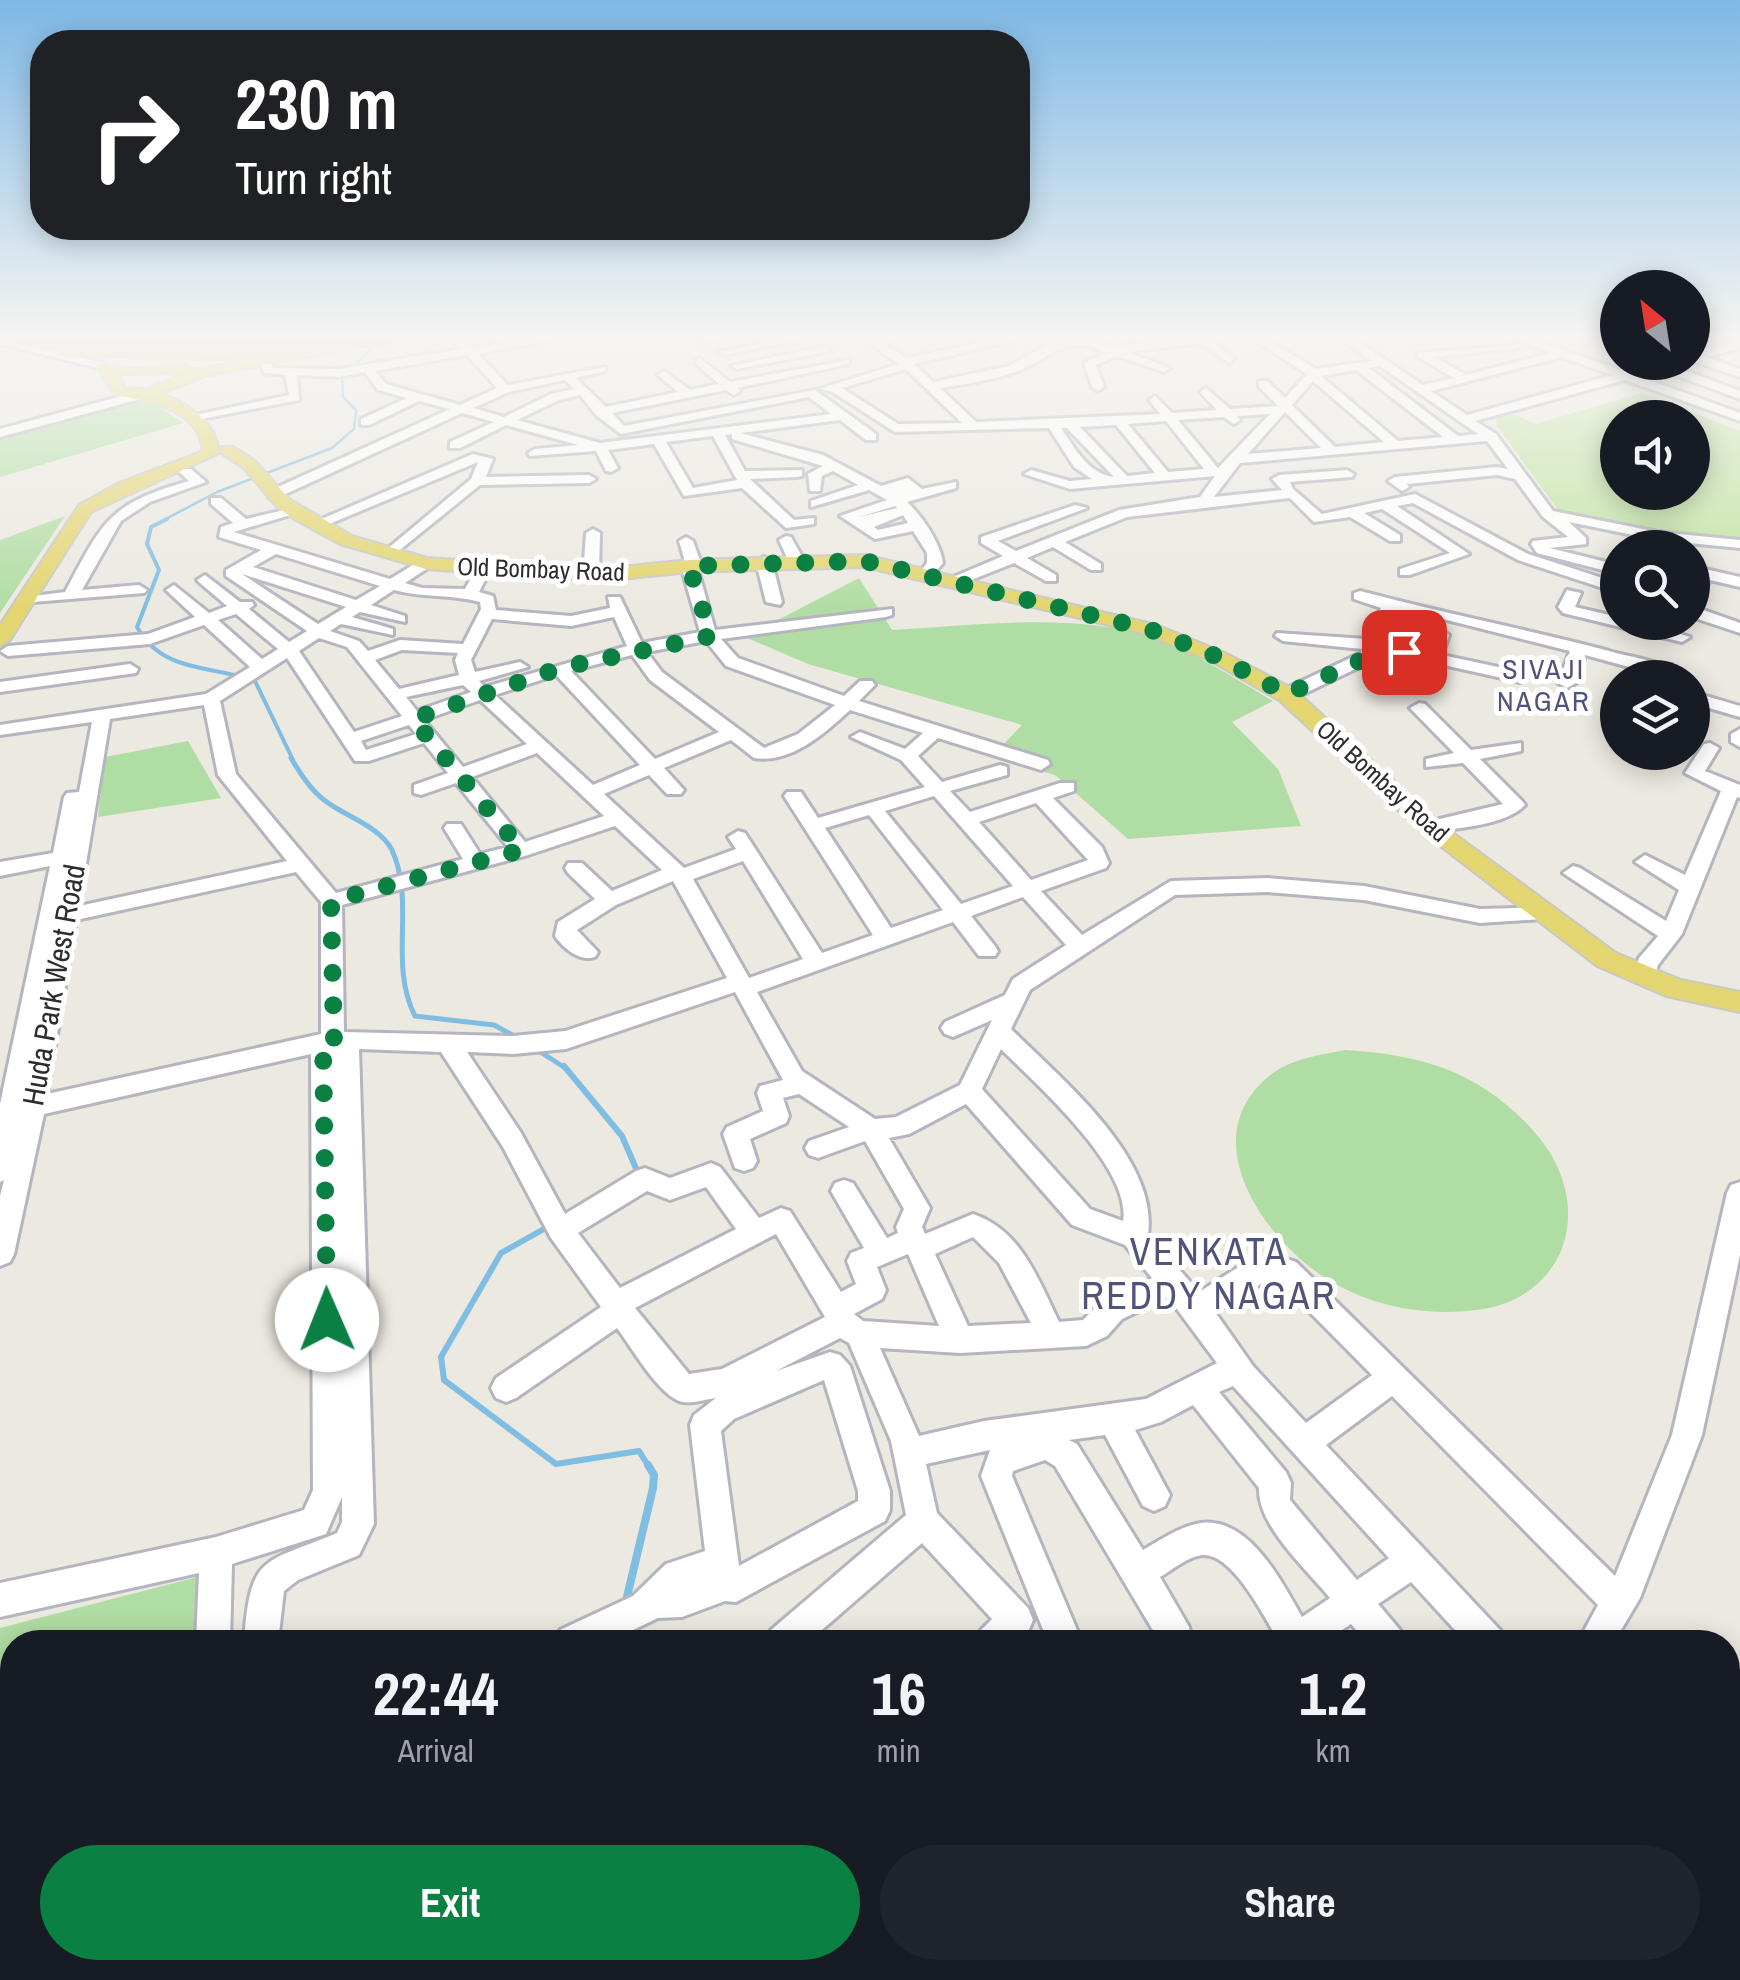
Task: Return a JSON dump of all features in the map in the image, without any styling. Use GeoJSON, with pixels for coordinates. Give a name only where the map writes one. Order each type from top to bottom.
{"type":"FeatureCollection","features":[{"type":"Feature","properties":{"kind":"main road","name":"Old Bombay Road"},"geometry":{"type":"LineString","coordinates":[[199,427],[220,452],[255,474],[292,510],[346,540],[426,563],[591,575],[764,562],[865,561],[1149,629],[1218,657],[1287,694],[1430,827],[1576,934],[1586,947],[1718,1001],[1740,1002]]}},
{"type":"Feature","properties":{"kind":"main road","name":"Old Bombay Road"},"geometry":{"type":"LineString","coordinates":[[207,427],[220,452]]}},
{"type":"Feature","properties":{"kind":"main road"},"geometry":{"type":"LineString","coordinates":[[3,653],[84,516],[120,496],[186,472],[220,452]]}},
{"type":"Feature","properties":{"kind":"main road"},"geometry":{"type":"LineString","coordinates":[[3,653],[84,516],[107,495],[220,452]]}},
{"type":"Feature","properties":{"kind":"main road","name":"Old Bombay Road"},"geometry":{"type":"LineString","coordinates":[[1646,970],[1717,987],[1740,988]]}},
{"type":"Feature","properties":{"kind":"street"},"geometry":{"type":"LineString","coordinates":[[274,494],[421,427]]}},
{"type":"Feature","properties":{"kind":"street"},"geometry":{"type":"LineString","coordinates":[[454,445],[491,427]]}},
{"type":"Feature","properties":{"kind":"street"},"geometry":{"type":"LineString","coordinates":[[532,427],[600,447],[611,468]]}},
{"type":"Feature","properties":{"kind":"street"},"geometry":{"type":"LineString","coordinates":[[704,427],[786,448],[852,454]]}},
{"type":"Feature","properties":{"kind":"street"},"geometry":{"type":"LineString","coordinates":[[528,480],[536,449],[600,447],[762,427]]}},
{"type":"Feature","properties":{"kind":"street"},"geometry":{"type":"LineString","coordinates":[[773,427],[786,448]]}},
{"type":"Feature","properties":{"kind":"street"},"geometry":{"type":"LineString","coordinates":[[858,427],[871,437]]}},
{"type":"Feature","properties":{"kind":"street"},"geometry":{"type":"LineString","coordinates":[[1073,427],[1123,479]]}},
{"type":"Feature","properties":{"kind":"street"},"geometry":{"type":"LineString","coordinates":[[1124,427],[1164,476]]}},
{"type":"Feature","properties":{"kind":"street"},"geometry":{"type":"LineString","coordinates":[[1179,427],[1219,472]]}},
{"type":"Feature","properties":{"kind":"street"},"geometry":{"type":"LineString","coordinates":[[1240,427],[1254,441]]}},
{"type":"Feature","properties":{"kind":"street"},"geometry":{"type":"LineString","coordinates":[[1201,502],[1219,472],[1267,427]]}},
{"type":"Feature","properties":{"kind":"street"},"geometry":{"type":"LineString","coordinates":[[1306,427],[1332,451]]}},
{"type":"Feature","properties":{"kind":"street"},"geometry":{"type":"LineString","coordinates":[[1375,427],[1395,445]]}},
{"type":"Feature","properties":{"kind":"street"},"geometry":{"type":"LineString","coordinates":[[1438,427],[1455,440]]}},
{"type":"Feature","properties":{"kind":"street"},"geometry":{"type":"LineString","coordinates":[[1478,427],[1490,437],[1554,518],[1592,551],[1569,572]]}},
{"type":"Feature","properties":{"kind":"street"},"geometry":{"type":"LineString","coordinates":[[1055,429],[1079,464],[1103,482],[1124,512]]}},
{"type":"Feature","properties":{"kind":"street"},"geometry":{"type":"LineString","coordinates":[[721,433],[743,479],[790,525],[808,521]]}},
{"type":"Feature","properties":{"kind":"street"},"geometry":{"type":"LineString","coordinates":[[1237,459],[1490,437]]}},
{"type":"Feature","properties":{"kind":"street"},"geometry":{"type":"LineString","coordinates":[[659,441],[689,493],[743,479],[797,473]]}},
{"type":"Feature","properties":{"kind":"street"},"geometry":{"type":"LineString","coordinates":[[820,452],[835,466],[896,502],[934,553],[934,563],[926,574]]}},
{"type":"Feature","properties":{"kind":"street"},"geometry":{"type":"LineString","coordinates":[[317,524],[462,460],[484,458],[477,481],[391,553]]}},
{"type":"Feature","properties":{"kind":"street"},"geometry":{"type":"LineString","coordinates":[[814,488],[814,474],[835,466]]}},
{"type":"Feature","properties":{"kind":"street"},"geometry":{"type":"LineString","coordinates":[[1396,482],[1516,471]]}},
{"type":"Feature","properties":{"kind":"street"},"geometry":{"type":"LineString","coordinates":[[71,596],[108,521],[127,506],[199,482],[186,472]]}},
{"type":"Feature","properties":{"kind":"street"},"geometry":{"type":"LineString","coordinates":[[1031,474],[1066,485],[1219,472]]}},
{"type":"Feature","properties":{"kind":"street"},"geometry":{"type":"LineString","coordinates":[[1347,474],[1280,479],[1319,520],[1415,498],[1522,556],[1600,582]]}},
{"type":"Feature","properties":{"kind":"street"},"geometry":{"type":"LineString","coordinates":[[477,481],[589,478]]}},
{"type":"Feature","properties":{"kind":"street"},"geometry":{"type":"LineString","coordinates":[[816,504],[896,502],[951,485]]}},
{"type":"Feature","properties":{"kind":"street"},"geometry":{"type":"LineString","coordinates":[[168,491],[183,502]]}},
{"type":"Feature","properties":{"kind":"street"},"geometry":{"type":"LineString","coordinates":[[956,581],[1124,512],[1293,493]]}},
{"type":"Feature","properties":{"kind":"street"},"geometry":{"type":"LineString","coordinates":[[216,501],[243,524]]}},
{"type":"Feature","properties":{"kind":"street"},"geometry":{"type":"LineString","coordinates":[[1385,505],[1462,554],[1405,572]]}},
{"type":"Feature","properties":{"kind":"street"},"geometry":{"type":"LineString","coordinates":[[1051,578],[1013,558],[987,538],[1080,508]]}},
{"type":"Feature","properties":{"kind":"street"},"geometry":{"type":"LineString","coordinates":[[292,510],[243,524],[224,534],[420,592],[470,594],[487,600],[487,614],[462,665],[467,677],[678,874],[801,1084],[871,1128],[917,1208],[914,1238],[960,1340]]}},
{"type":"Feature","properties":{"kind":"street"},"geometry":{"type":"LineString","coordinates":[[1352,512],[1396,538]]}},
{"type":"Feature","properties":{"kind":"street"},"geometry":{"type":"LineString","coordinates":[[1554,518],[1600,536]]}},
{"type":"Feature","properties":{"kind":"street"},"geometry":{"type":"LineString","coordinates":[[591,575],[593,533]]}},
{"type":"Feature","properties":{"kind":"street"},"geometry":{"type":"LineString","coordinates":[[1600,540],[1576,537],[1538,544],[1542,550],[1600,565]]}},
{"type":"Feature","properties":{"kind":"street"},"geometry":{"type":"LineString","coordinates":[[786,540],[797,562]]}},
{"type":"Feature","properties":{"kind":"street"},"geometry":{"type":"LineString","coordinates":[[686,541],[711,636],[732,662],[846,703],[1040,764]]}},
{"type":"Feature","properties":{"kind":"street"},"geometry":{"type":"LineString","coordinates":[[1055,542],[1096,567]]}},
{"type":"Feature","properties":{"kind":"street"},"geometry":{"type":"LineString","coordinates":[[1710,543],[1740,544]]}},
{"type":"Feature","properties":{"kind":"street"},"geometry":{"type":"LineString","coordinates":[[274,549],[231,573],[321,632],[353,644],[522,850]]}},
{"type":"Feature","properties":{"kind":"street"},"geometry":{"type":"LineString","coordinates":[[764,562],[774,602]]}},
{"type":"Feature","properties":{"kind":"street"},"geometry":{"type":"LineString","coordinates":[[0,730],[211,699],[291,652],[426,563]]}},
{"type":"Feature","properties":{"kind":"street"},"geometry":{"type":"LineString","coordinates":[[240,568],[361,606],[397,631],[422,671]]}},
{"type":"Feature","properties":{"kind":"street"},"geometry":{"type":"LineString","coordinates":[[3,653],[156,637],[304,588],[336,569]]}},
{"type":"Feature","properties":{"kind":"street"},"geometry":{"type":"LineString","coordinates":[[418,606],[454,608],[470,594],[482,570]]}},
{"type":"Feature","properties":{"kind":"street"},"geometry":{"type":"LineString","coordinates":[[1710,577],[1740,582]]}},
{"type":"Feature","properties":{"kind":"street"},"geometry":{"type":"LineString","coordinates":[[205,580],[291,652],[363,757],[427,736]]}},
{"type":"Feature","properties":{"kind":"street"},"geometry":{"type":"LineString","coordinates":[[39,598],[139,590]]}},
{"type":"Feature","properties":{"kind":"street"},"geometry":{"type":"LineString","coordinates":[[174,590],[260,671]]}},
{"type":"Feature","properties":{"kind":"street"},"geometry":{"type":"LineString","coordinates":[[1572,593],[1566,606],[1570,610],[1600,617]]}},
{"type":"Feature","properties":{"kind":"street"},"geometry":{"type":"LineString","coordinates":[[1360,596],[1396,608],[1459,616],[1520,678]]}},
{"type":"Feature","properties":{"kind":"street"},"geometry":{"type":"LineString","coordinates":[[487,614],[571,621],[616,606],[637,650],[656,676],[762,754],[774,752],[866,685]]}},
{"type":"Feature","properties":{"kind":"street"},"geometry":{"type":"LineString","coordinates":[[1287,694],[1364,659],[1388,610],[1396,608]]}},
{"type":"Feature","properties":{"kind":"street"},"geometry":{"type":"LineString","coordinates":[[350,739],[560,668],[711,636],[886,612]]}},
{"type":"Feature","properties":{"kind":"street"},"geometry":{"type":"LineString","coordinates":[[1710,617],[1740,628]]}},
{"type":"Feature","properties":{"kind":"street"},"geometry":{"type":"LineString","coordinates":[[341,620],[472,642]]}},
{"type":"Feature","properties":{"kind":"street"},"geometry":{"type":"LineString","coordinates":[[364,658],[397,631]]}},
{"type":"Feature","properties":{"kind":"street"},"geometry":{"type":"LineString","coordinates":[[1426,678],[1440,635]]}},
{"type":"Feature","properties":{"kind":"street"},"geometry":{"type":"LineString","coordinates":[[1283,636],[1373,645],[1434,658],[1578,650],[1612,660]]}},
{"type":"Feature","properties":{"kind":"street"},"geometry":{"type":"LineString","coordinates":[[1566,683],[1578,650]]}},
{"type":"Feature","properties":{"kind":"street"},"geometry":{"type":"LineString","coordinates":[[394,695],[520,666]]}},
{"type":"Feature","properties":{"kind":"street"},"geometry":{"type":"LineString","coordinates":[[560,668],[674,790]]}},
{"type":"Feature","properties":{"kind":"street"},"geometry":{"type":"LineString","coordinates":[[0,687],[130,669]]}},
{"type":"Feature","properties":{"kind":"street"},"geometry":{"type":"LineString","coordinates":[[211,699],[226,775],[331,901],[334,1040],[358,1524],[348,1544],[289,1564],[270,1579],[262,1600],[261,1630]]}},
{"type":"Feature","properties":{"kind":"street"},"geometry":{"type":"LineString","coordinates":[[1710,702],[1740,712]]}},
{"type":"Feature","properties":{"kind":"street"},"geometry":{"type":"LineString","coordinates":[[1419,708],[1515,805],[1506,811],[1430,827]]}},
{"type":"Feature","properties":{"kind":"street","name":"Huda Park West Road"},"geometry":{"type":"LineString","coordinates":[[0,1171],[57,917],[96,716]]}},
{"type":"Feature","properties":{"kind":"street"},"geometry":{"type":"LineString","coordinates":[[590,793],[734,732]]}},
{"type":"Feature","properties":{"kind":"street"},"geometry":{"type":"LineString","coordinates":[[908,756],[934,732]]}},
{"type":"Feature","properties":{"kind":"street"},"geometry":{"type":"LineString","coordinates":[[1740,734],[1740,742]]}},
{"type":"Feature","properties":{"kind":"street"},"geometry":{"type":"LineString","coordinates":[[860,737],[908,756],[1079,946]]}},
{"type":"Feature","properties":{"kind":"street"},"geometry":{"type":"LineString","coordinates":[[420,790],[542,745]]}},
{"type":"Feature","properties":{"kind":"street"},"geometry":{"type":"LineString","coordinates":[[1434,763],[1514,747]]}},
{"type":"Feature","properties":{"kind":"street"},"geometry":{"type":"LineString","coordinates":[[1646,970],[1671,934],[1736,790],[1694,773],[1696,770]]}},
{"type":"Feature","properties":{"kind":"street"},"geometry":{"type":"LineString","coordinates":[[811,826],[1000,771]]}},
{"type":"Feature","properties":{"kind":"street"},"geometry":{"type":"LineString","coordinates":[[966,820],[1067,787]]}},
{"type":"Feature","properties":{"kind":"street"},"geometry":{"type":"LineString","coordinates":[[794,796],[887,939]]}},
{"type":"Feature","properties":{"kind":"street"},"geometry":{"type":"LineString","coordinates":[[16,1110],[334,1040],[524,1044],[588,1035],[817,963],[1098,862],[1095,852],[1040,796]]}},
{"type":"Feature","properties":{"kind":"street"},"geometry":{"type":"LineString","coordinates":[[873,808],[987,950]]}},
{"type":"Feature","properties":{"kind":"street"},"geometry":{"type":"LineString","coordinates":[[331,901],[522,850],[619,818]]}},
{"type":"Feature","properties":{"kind":"street"},"geometry":{"type":"LineString","coordinates":[[454,828],[475,863]]}},
{"type":"Feature","properties":{"kind":"street"},"geometry":{"type":"LineString","coordinates":[[588,952],[564,930],[609,900],[743,844],[817,963]]}},
{"type":"Feature","properties":{"kind":"street"},"geometry":{"type":"LineString","coordinates":[[0,869],[69,856]]}},
{"type":"Feature","properties":{"kind":"street"},"geometry":{"type":"LineString","coordinates":[[1645,862],[1690,887]]}},
{"type":"Feature","properties":{"kind":"street"},"geometry":{"type":"LineString","coordinates":[[57,917],[301,864]]}},
{"type":"Feature","properties":{"kind":"street"},"geometry":{"type":"LineString","coordinates":[[575,868],[609,900]]}},
{"type":"Feature","properties":{"kind":"street"},"geometry":{"type":"LineString","coordinates":[[1573,873],[1671,934]]}},
{"type":"Feature","properties":{"kind":"street"},"geometry":{"type":"LineString","coordinates":[[818,1148],[871,1128],[900,1126],[969,1091],[1021,985],[1170,888],[1268,884],[1364,893],[1480,916],[1542,912]]}},
{"type":"Feature","properties":{"kind":"street"},"geometry":{"type":"LineString","coordinates":[[954,1028],[1013,1002]]}},
{"type":"Feature","properties":{"kind":"street"},"geometry":{"type":"LineString","coordinates":[[998,1032],[1116,1157],[1139,1212],[1134,1237]]}},
{"type":"Feature","properties":{"kind":"street"},"geometry":{"type":"LineString","coordinates":[[0,1600],[216,1554],[315,1523],[329,1490],[334,1040]]}},
{"type":"Feature","properties":{"kind":"street"},"geometry":{"type":"LineString","coordinates":[[448,1042],[512,1140],[556,1224],[686,1389],[726,1382],[846,1322],[870,1292],[859,1262],[877,1246],[973,1226],[981,1227],[1009,1252],[1051,1336]]}},
{"type":"Feature","properties":{"kind":"street"},"geometry":{"type":"LineString","coordinates":[[744,1161],[736,1134],[776,1116],[769,1094],[801,1084]]}},
{"type":"Feature","properties":{"kind":"street"},"geometry":{"type":"LineString","coordinates":[[969,1091],[1081,1218],[1134,1237],[1196,1310],[1237,1368],[1476,1630]]}},
{"type":"Feature","properties":{"kind":"street","name":"Huda Park West Road"},"geometry":{"type":"LineString","coordinates":[[0,1254],[16,1110]]}},
{"type":"Feature","properties":{"kind":"street"},"geometry":{"type":"LineString","coordinates":[[556,1224],[636,1182],[651,1179],[670,1189],[712,1174],[753,1231]]}},
{"type":"Feature","properties":{"kind":"street"},"geometry":{"type":"LineString","coordinates":[[844,1191],[877,1246]]}},
{"type":"Feature","properties":{"kind":"street"},"geometry":{"type":"LineString","coordinates":[[1602,1630],[1618,1602],[1687,1435],[1740,1193]]}},
{"type":"Feature","properties":{"kind":"street"},"geometry":{"type":"LineString","coordinates":[[506,1388],[618,1307],[753,1231],[777,1220],[787,1223],[846,1322],[908,1453],[923,1521],[1016,1620],[1006,1630]]}},
{"type":"Feature","properties":{"kind":"street"},"geometry":{"type":"LineString","coordinates":[[1196,1310],[1274,1266],[1286,1270],[1618,1602]]}},
{"type":"Feature","properties":{"kind":"street"},"geometry":{"type":"LineString","coordinates":[[846,1322],[960,1340],[1086,1333],[1098,1328],[1112,1310],[1173,1281]]}},
{"type":"Feature","properties":{"kind":"street"},"geometry":{"type":"LineString","coordinates":[[815,1368],[835,1368],[874,1491],[874,1510],[736,1586],[722,1573],[705,1424],[715,1414],[815,1368]]}},
{"type":"Feature","properties":{"kind":"street"},"geometry":{"type":"LineString","coordinates":[[908,1453],[984,1436],[1150,1412],[1237,1368]]}},
{"type":"Feature","properties":{"kind":"street"},"geometry":{"type":"LineString","coordinates":[[1304,1443],[1393,1377]]}},
{"type":"Feature","properties":{"kind":"street"},"geometry":{"type":"LineString","coordinates":[[1199,1390],[1275,1483],[1278,1510],[1378,1630]]}},
{"type":"Feature","properties":{"kind":"street"},"geometry":{"type":"LineString","coordinates":[[1113,1420],[1154,1495]]}},
{"type":"Feature","properties":{"kind":"street"},"geometry":{"type":"LineString","coordinates":[[1059,1630],[996,1476],[1000,1461],[1035,1447],[1058,1448],[1172,1630]]}},
{"type":"Feature","properties":{"kind":"street"},"geometry":{"type":"LineString","coordinates":[[797,1630],[923,1521]]}},
{"type":"Feature","properties":{"kind":"street"},"geometry":{"type":"LineString","coordinates":[[1138,1572],[1199,1539],[1218,1538],[1236,1548],[1299,1630]]}},
{"type":"Feature","properties":{"kind":"street"},"geometry":{"type":"LineString","coordinates":[[214,1630],[216,1554]]}},
{"type":"Feature","properties":{"kind":"street"},"geometry":{"type":"LineString","coordinates":[[1314,1630],[1411,1562]]}},
{"type":"Feature","properties":{"kind":"street"},"geometry":{"type":"LineString","coordinates":[[594,1630],[648,1605],[682,1600],[722,1573]]}},
{"type":"Feature","properties":{"kind":"green space"},"geometry":{"type":"Polygon","coordinates":[[[39,427],[168,427],[0,477],[0,438],[39,427]]]}},
{"type":"Feature","properties":{"kind":"green space"},"geometry":{"type":"Polygon","coordinates":[[[1498,427],[1600,427],[1600,510],[1710,510],[1710,427],[1740,431],[1740,538],[1710,536],[1710,530],[1652,530],[1561,514],[1498,427]]]}},
{"type":"Feature","properties":{"kind":"green space"},"geometry":{"type":"Polygon","coordinates":[[[65,516],[0,613],[0,540],[65,516]]]}},
{"type":"Feature","properties":{"kind":"green space"},"geometry":{"type":"Polygon","coordinates":[[[859,578],[892,630],[1003,623],[1086,624],[1156,639],[1216,668],[1273,701],[1232,722],[1278,769],[1301,826],[1128,839],[1055,775],[1003,760],[999,749],[1022,725],[808,664],[745,637],[859,578]]]}},
{"type":"Feature","properties":{"kind":"green space"},"geometry":{"type":"Polygon","coordinates":[[[188,741],[221,798],[98,817],[105,757],[188,741]]]}},
{"type":"Feature","properties":{"kind":"green space"},"geometry":{"type":"Polygon","coordinates":[[[1345,1050],[1438,1066],[1472,1081],[1526,1123],[1555,1162],[1565,1188],[1568,1213],[1557,1259],[1544,1278],[1503,1304],[1456,1312],[1414,1310],[1374,1301],[1335,1284],[1296,1255],[1276,1234],[1244,1182],[1237,1155],[1237,1127],[1247,1101],[1268,1077],[1285,1066],[1345,1050]]]}},
{"type":"Feature","properties":{"kind":"green space"},"geometry":{"type":"Polygon","coordinates":[[[209,1574],[205,1630],[0,1628],[209,1574]]]}},
{"type":"Feature","properties":{"kind":"waterway"},"geometry":{"type":"LineString","coordinates":[[162,521],[217,492],[332,448],[354,427]]}},
{"type":"Feature","properties":{"kind":"waterway"},"geometry":{"type":"LineString","coordinates":[[167,519],[151,527],[147,544],[159,570],[137,627],[147,642],[174,660],[255,681],[293,760]]}},
{"type":"Feature","properties":{"kind":"waterway"},"geometry":{"type":"LineString","coordinates":[[291,758],[319,796],[370,828],[392,850],[402,891],[403,975],[415,1016],[494,1025],[516,1037]]}},
{"type":"Feature","properties":{"kind":"waterway"},"geometry":{"type":"LineString","coordinates":[[534,1048],[566,1068]]}},
{"type":"Feature","properties":{"kind":"waterway"},"geometry":{"type":"LineString","coordinates":[[566,1068],[622,1136],[638,1173]]}},
{"type":"Feature","properties":{"kind":"waterway"},"geometry":{"type":"LineString","coordinates":[[551,1225],[501,1253],[441,1357],[444,1380],[556,1464],[639,1451],[649,1467]]}},
{"type":"Feature","properties":{"kind":"waterway"},"geometry":{"type":"LineString","coordinates":[[626,1601],[653,1488],[654,1475],[648,1465]]}},
{"type":"Feature","properties":{"kind":"district","name":"SIVAJI NAGAR"},"geometry":{"type":"Point","coordinates":[1544,685]}},
{"type":"Feature","properties":{"kind":"district","name":"VENKATA REDDY NAGAR"},"geometry":{"type":"Point","coordinates":[1209,1274]}},
{"type":"Feature","properties":{"kind":"route"},"geometry":{"type":"LineString","coordinates":[[327,1320],[323,1042],[334,1040],[331,901],[522,850],[413,719],[560,668],[711,636],[689,566],[865,561],[1149,629],[1218,657],[1287,694],[1364,659],[1373,645],[1404,652]]}}]}
